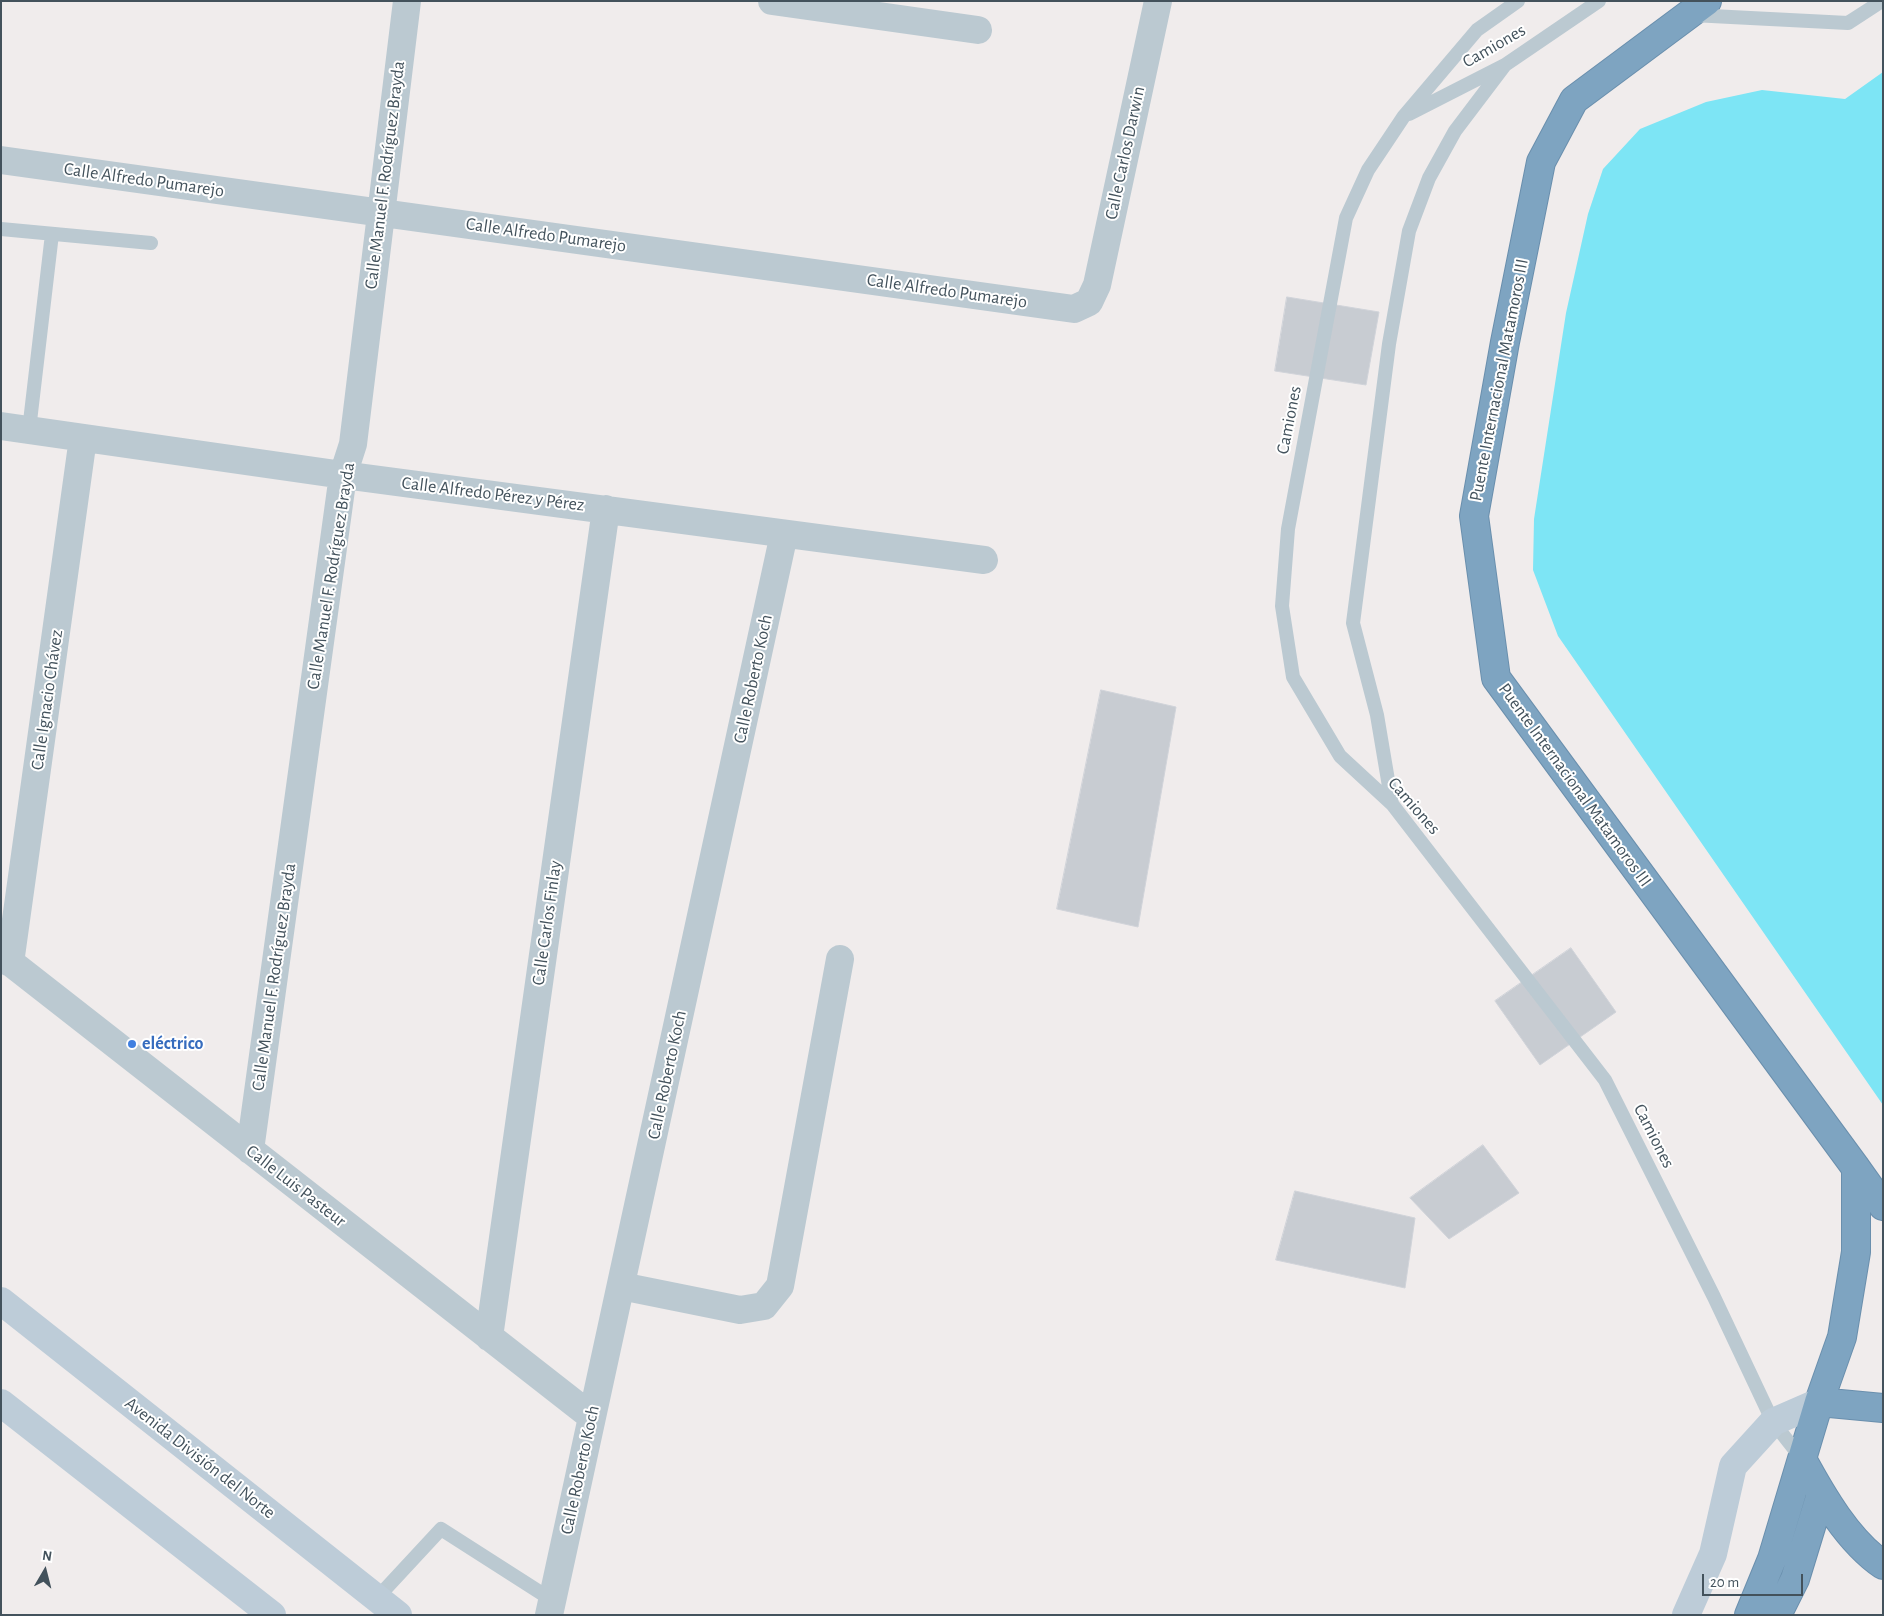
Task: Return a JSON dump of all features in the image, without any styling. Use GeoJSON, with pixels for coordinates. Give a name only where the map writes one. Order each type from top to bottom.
{"type":"FeatureCollection","features":[{"type":"Feature","properties":{"kind":"highway","name":"Puente Internacional Matamoros III"},"geometry":{"type":"LineString","coordinates":[[1697,8],[1574,100],[1541,162],[1505,342],[1474,516],[1496,678],[1883,1206]]}},
{"type":"Feature","properties":{"kind":"highway"},"geometry":{"type":"LineString","coordinates":[[1749,1615],[1772,1559],[1819,1402],[1842,1337],[1856,1252],[1856,1168]]}},
{"type":"Feature","properties":{"kind":"highway"},"geometry":{"type":"LineString","coordinates":[[1819,1402],[1883,1408]]}},
{"type":"Feature","properties":{"kind":"highway"},"geometry":{"type":"LineString","coordinates":[[1802,1459],[1821,1494],[1852,1536],[1872,1558],[1883,1565]]}},
{"type":"Feature","properties":{"kind":"highway"},"geometry":{"type":"LineString","coordinates":[[1777,1615],[1795,1579],[1821,1494]]}},
{"type":"Feature","properties":{"kind":"main road","name":"Avenida División del Norte"},"geometry":{"type":"LineString","coordinates":[[1,1301],[398,1615]]}},
{"type":"Feature","properties":{"kind":"main road"},"geometry":{"type":"LineString","coordinates":[[1686,1615],[1713,1554],[1733,1466],[1773,1422],[1819,1402]]}},
{"type":"Feature","properties":{"kind":"main road"},"geometry":{"type":"LineString","coordinates":[[1,1403],[272,1615]]}},
{"type":"Feature","properties":{"kind":"street","name":"Calle Manuel F. Rodríguez Brayda"},"geometry":{"type":"LineString","coordinates":[[250,1150],[343,475],[352,444],[407,1]]}},
{"type":"Feature","properties":{"kind":"street"},"geometry":{"type":"LineString","coordinates":[[772,1],[905,10],[978,30]]}},
{"type":"Feature","properties":{"kind":"street","name":"Calle Carlos Darwin"},"geometry":{"type":"LineString","coordinates":[[1089,302],[1097,285],[1158,1]]}},
{"type":"Feature","properties":{"kind":"street","name":"Calle Alfredo Pumarejo"},"geometry":{"type":"LineString","coordinates":[[1,160],[1074,309],[1089,302]]}},
{"type":"Feature","properties":{"kind":"street","name":"Calle Alfredo Pérez y Pérez"},"geometry":{"type":"LineString","coordinates":[[1,426],[343,475],[984,560]]}},
{"type":"Feature","properties":{"kind":"street","name":"Calle Ignacio Chávez"},"geometry":{"type":"LineString","coordinates":[[6,959],[83,438]]}},
{"type":"Feature","properties":{"kind":"street","name":"Calle Carlos Finlay"},"geometry":{"type":"LineString","coordinates":[[489,1336],[606,509]]}},
{"type":"Feature","properties":{"kind":"street","name":"Calle Roberto Koch"},"geometry":{"type":"LineString","coordinates":[[550,1607],[784,534]]}},
{"type":"Feature","properties":{"kind":"street","name":"Calle Luis Pasteur"},"geometry":{"type":"LineString","coordinates":[[6,959],[592,1417]]}},
{"type":"Feature","properties":{"kind":"street"},"geometry":{"type":"LineString","coordinates":[[621,1286],[740,1310],[764,1306],[780,1286],[840,959]]}},
{"type":"Feature","properties":{"kind":"lane","name":"Camiones"},"geometry":{"type":"LineString","coordinates":[[1518,1],[1477,30],[1404,116],[1368,170],[1346,218],[1288,529],[1282,606],[1294,677],[1340,756],[1392,804],[1605,1080],[1714,1297],[1773,1422],[1802,1459]]}},
{"type":"Feature","properties":{"kind":"lane","name":"Camiones"},"geometry":{"type":"LineString","coordinates":[[1404,116],[1504,65],[1599,1]]}},
{"type":"Feature","properties":{"kind":"lane"},"geometry":{"type":"LineString","coordinates":[[1697,8],[1848,24],[1882,1]]}},
{"type":"Feature","properties":{"kind":"lane"},"geometry":{"type":"LineString","coordinates":[[1392,804],[1377,715],[1353,623],[1389,344],[1409,231],[1429,178],[1455,131],[1504,65]]}},
{"type":"Feature","properties":{"kind":"lane"},"geometry":{"type":"LineString","coordinates":[[1,229],[151,243]]}},
{"type":"Feature","properties":{"kind":"lane"},"geometry":{"type":"LineString","coordinates":[[29,430],[52,234]]}},
{"type":"Feature","properties":{"kind":"lane"},"geometry":{"type":"LineString","coordinates":[[377,1598],[440,1529],[550,1607]]}},
{"type":"Feature","properties":{"kind":"water"},"geometry":{"type":"Polygon","coordinates":[[[1883,72],[1883,1105],[1558,636],[1533,570],[1534,519],[1566,313],[1588,214],[1603,169],[1640,129],[1706,102],[1762,90],[1845,99],[1883,72]]]}},
{"type":"Feature","properties":{"kind":"building"},"geometry":{"type":"Polygon","coordinates":[[[1287,297],[1379,312],[1366,385],[1275,371],[1287,297]]]}},
{"type":"Feature","properties":{"kind":"building"},"geometry":{"type":"Polygon","coordinates":[[[1101,690],[1176,707],[1138,927],[1057,909],[1101,690]]]}},
{"type":"Feature","properties":{"kind":"building"},"geometry":{"type":"Polygon","coordinates":[[[1571,948],[1616,1012],[1540,1065],[1495,1001],[1571,948]]]}},
{"type":"Feature","properties":{"kind":"building"},"geometry":{"type":"Polygon","coordinates":[[[1483,1145],[1519,1193],[1449,1239],[1410,1198],[1483,1145]]]}},
{"type":"Feature","properties":{"kind":"building"},"geometry":{"type":"Polygon","coordinates":[[[1295,1191],[1415,1218],[1405,1288],[1276,1260],[1295,1191]]]}},
{"type":"Feature","properties":{"kind":"place","name":"eléctrico"},"geometry":{"type":"Point","coordinates":[132,1044]}}]}
